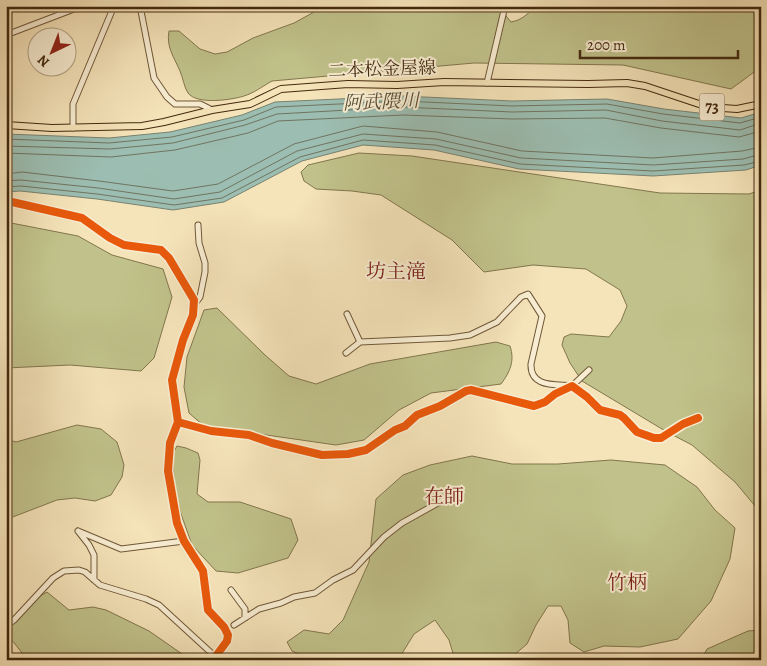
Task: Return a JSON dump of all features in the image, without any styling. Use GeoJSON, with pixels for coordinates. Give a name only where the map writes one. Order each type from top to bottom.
{"type":"FeatureCollection","features":[{"type":"Feature","properties":{"kind":"main road","name":"二本松金屋線"},"geometry":{"type":"LineString","coordinates":[[6,125],[73,128],[142,126],[212,110],[250,104],[281,89],[348,84],[397,85],[444,82],[627,83],[645,86],[708,106],[736,109],[761,104]]}},
{"type":"Feature","properties":{"kind":"street"},"geometry":{"type":"LineString","coordinates":[[6,35],[82,6]]}},
{"type":"Feature","properties":{"kind":"street"},"geometry":{"type":"LineString","coordinates":[[73,128],[73,104],[114,6]]}},
{"type":"Feature","properties":{"kind":"street"},"geometry":{"type":"LineString","coordinates":[[140,6],[154,78],[163,91],[175,104],[200,104],[212,110]]}},
{"type":"Feature","properties":{"kind":"street"},"geometry":{"type":"LineString","coordinates":[[488,83],[505,6]]}},
{"type":"Feature","properties":{"kind":"street"},"geometry":{"type":"LineString","coordinates":[[6,202],[82,218],[110,238],[124,245],[161,250],[169,258],[194,300],[193,315],[183,340],[172,380],[178,422],[170,443],[168,471],[177,523],[184,541],[203,571],[208,610],[227,631],[227,641],[216,659],[159,605],[146,599],[100,585],[85,572],[79,570],[64,571],[48,583],[14,620],[6,626]]}},
{"type":"Feature","properties":{"kind":"street"},"geometry":{"type":"LineString","coordinates":[[194,305],[200,297],[205,272],[205,264],[199,243],[198,225]]}},
{"type":"Feature","properties":{"kind":"street"},"geometry":{"type":"LineString","coordinates":[[346,353],[360,342],[450,338],[470,335],[497,322],[521,297],[528,294],[542,316],[530,370],[534,377],[548,385],[572,386],[600,410],[620,415],[636,432],[654,438],[660,438],[682,424],[698,418]]}},
{"type":"Feature","properties":{"kind":"street"},"geometry":{"type":"LineString","coordinates":[[347,314],[360,342]]}},
{"type":"Feature","properties":{"kind":"street"},"geometry":{"type":"LineString","coordinates":[[178,422],[211,431],[248,435],[322,455],[348,454],[366,450],[395,430],[405,426],[417,414],[440,406],[466,391],[478,391],[534,406],[545,402],[555,394],[572,386],[589,370]]}},
{"type":"Feature","properties":{"kind":"street"},"geometry":{"type":"LineString","coordinates":[[234,625],[259,609],[294,597],[315,593],[333,580],[353,570],[384,537],[402,523],[454,494]]}},
{"type":"Feature","properties":{"kind":"street"},"geometry":{"type":"LineString","coordinates":[[94,580],[94,555],[78,531],[121,549],[184,541]]}},
{"type":"Feature","properties":{"kind":"street"},"geometry":{"type":"LineString","coordinates":[[231,590],[246,609],[245,618]]}},
{"type":"Feature","properties":{"kind":"green space"},"geometry":{"type":"Polygon","coordinates":[[[325,6],[503,6],[506,16],[511,22],[530,12],[535,6],[761,6],[761,67],[731,89],[623,65],[474,63],[272,81],[248,95],[223,100],[199,99],[192,97],[188,93],[170,47],[169,31],[179,31],[200,49],[215,54],[227,52],[253,38],[294,23],[325,6]]]}},
{"type":"Feature","properties":{"kind":"green space"},"geometry":{"type":"Polygon","coordinates":[[[359,153],[412,156],[660,193],[749,194],[761,190],[761,513],[735,482],[692,445],[582,381],[570,363],[562,345],[564,337],[571,334],[609,337],[621,321],[627,306],[620,290],[586,269],[533,265],[484,272],[452,240],[381,195],[316,189],[304,181],[301,172],[308,165],[359,153]]]}},
{"type":"Feature","properties":{"kind":"green space"},"geometry":{"type":"Polygon","coordinates":[[[6,222],[78,236],[112,255],[163,269],[172,297],[154,358],[141,371],[70,365],[6,368],[6,222]]]}},
{"type":"Feature","properties":{"kind":"green space"},"geometry":{"type":"Polygon","coordinates":[[[217,308],[289,376],[316,384],[370,364],[496,342],[510,346],[512,361],[509,371],[501,384],[431,393],[399,410],[364,440],[336,445],[204,426],[189,413],[184,387],[187,357],[204,310],[217,308]]]}},
{"type":"Feature","properties":{"kind":"green space"},"geometry":{"type":"Polygon","coordinates":[[[77,425],[101,429],[117,442],[124,465],[122,477],[111,495],[95,501],[75,498],[57,500],[6,518],[6,439],[16,442],[77,425]]]}},
{"type":"Feature","properties":{"kind":"green space"},"geometry":{"type":"Polygon","coordinates":[[[177,446],[198,453],[200,460],[197,494],[208,502],[240,502],[291,519],[298,540],[288,558],[238,573],[216,571],[192,545],[181,514],[175,490],[172,455],[177,446]]]}},
{"type":"Feature","properties":{"kind":"green space"},"geometry":{"type":"Polygon","coordinates":[[[472,456],[512,464],[558,464],[611,460],[665,465],[697,487],[715,510],[735,528],[730,559],[711,601],[678,639],[640,647],[604,646],[584,652],[570,643],[568,620],[561,606],[548,606],[527,644],[508,660],[455,660],[449,640],[435,620],[414,634],[398,660],[312,660],[292,651],[287,642],[304,630],[329,634],[343,620],[369,562],[376,499],[403,475],[430,465],[472,456]]]}},
{"type":"Feature","properties":{"kind":"green space"},"geometry":{"type":"Polygon","coordinates":[[[47,592],[69,610],[93,607],[106,610],[149,631],[185,656],[187,660],[23,660],[22,653],[6,635],[6,620],[20,618],[35,599],[47,592]]]}},
{"type":"Feature","properties":{"kind":"green space"},"geometry":{"type":"Polygon","coordinates":[[[761,630],[761,660],[701,660],[707,649],[748,631],[761,630]]]}},
{"type":"Feature","properties":{"kind":"water","name":"阿武隈川"},"geometry":{"type":"Polygon","coordinates":[[[402,96],[512,101],[607,99],[664,109],[741,118],[761,112],[761,165],[746,170],[653,176],[519,169],[434,150],[363,145],[302,161],[224,202],[173,210],[97,199],[20,191],[6,192],[6,134],[109,138],[170,132],[242,115],[275,102],[402,96]]]}},
{"type":"Feature","properties":{"kind":"cycle path"},"geometry":{"type":"LineString","coordinates":[[6,202],[82,218],[110,238],[124,245],[161,250],[169,258],[194,300],[193,315],[183,340],[172,380],[178,422],[170,443],[168,471],[177,523],[184,541],[203,571],[208,610],[224,627],[228,635],[227,641],[213,660]]}},
{"type":"Feature","properties":{"kind":"cycle path"},"geometry":{"type":"LineString","coordinates":[[178,422],[211,431],[249,435],[272,443],[322,455],[348,454],[366,450],[395,430],[405,426],[417,415],[471,390],[534,406],[545,402],[555,394],[572,386],[600,410],[620,415],[637,432],[654,438],[661,438],[683,424],[698,418]]}},
{"type":"Feature","properties":{"kind":"district","name":"坊主滝"},"geometry":{"type":"Point","coordinates":[396,271]}},
{"type":"Feature","properties":{"kind":"district","name":"在師"},"geometry":{"type":"Point","coordinates":[444,496]}},
{"type":"Feature","properties":{"kind":"district","name":"竹柄"},"geometry":{"type":"Point","coordinates":[627,582]}}]}
